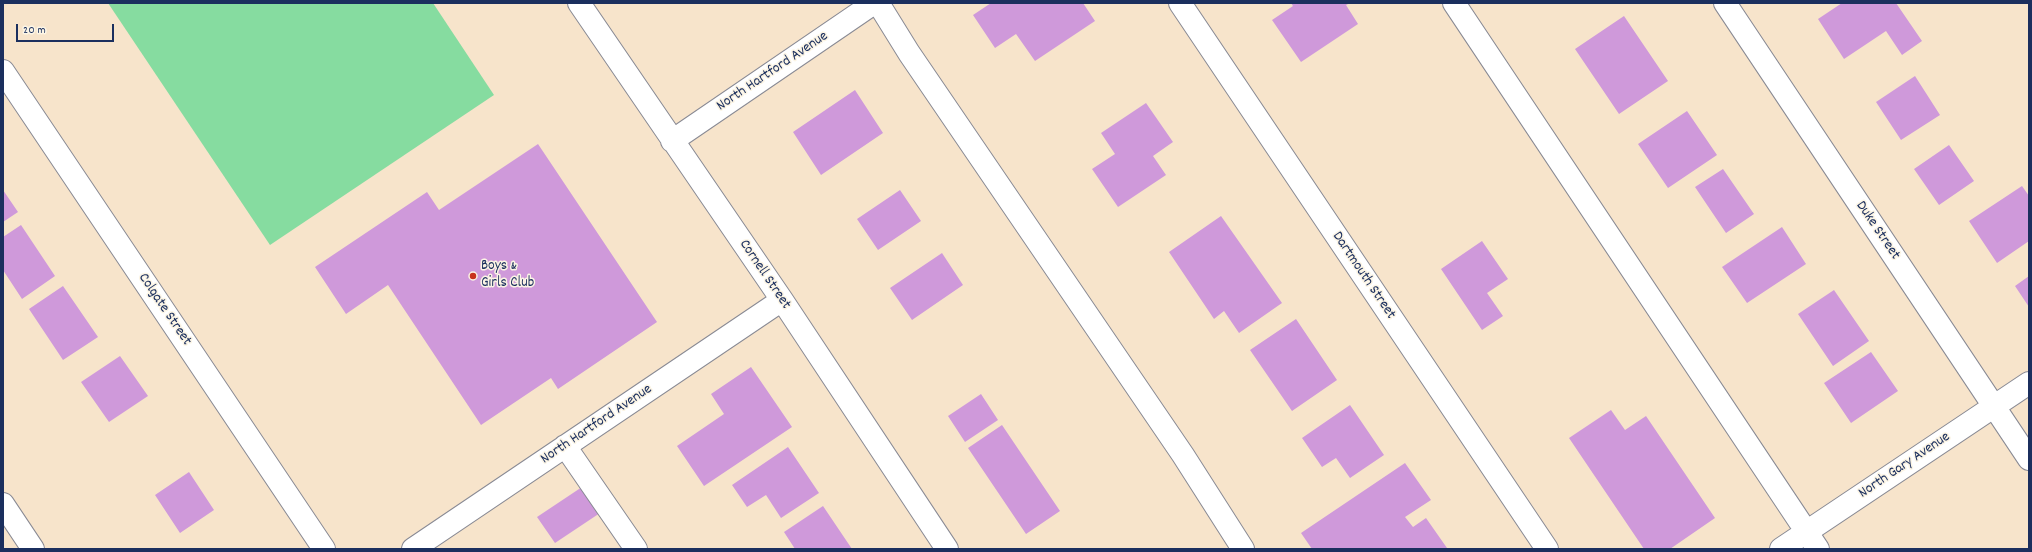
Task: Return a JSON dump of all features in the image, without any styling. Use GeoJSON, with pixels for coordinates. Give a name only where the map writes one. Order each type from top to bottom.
{"type":"FeatureCollection","features":[{"type":"Feature","properties":{"kind":"street","name":"Cornell Street"},"geometry":{"type":"LineString","coordinates":[[579,3],[782,300],[947,549]]}},
{"type":"Feature","properties":{"kind":"street","name":"North Hartford Avenue"},"geometry":{"type":"LineString","coordinates":[[672,141],[874,3]]}},
{"type":"Feature","properties":{"kind":"street"},"geometry":{"type":"LineString","coordinates":[[878,3],[909,53],[1183,455],[1243,549]]}},
{"type":"Feature","properties":{"kind":"street","name":"Dartmouth Street"},"geometry":{"type":"LineString","coordinates":[[1180,3],[1547,549]]}},
{"type":"Feature","properties":{"kind":"street"},"geometry":{"type":"LineString","coordinates":[[1454,3],[1812,541]]}},
{"type":"Feature","properties":{"kind":"street","name":"Duke Street"},"geometry":{"type":"LineString","coordinates":[[1725,3],[2029,459]]}},
{"type":"Feature","properties":{"kind":"street","name":"Colgate Street"},"geometry":{"type":"LineString","coordinates":[[3,71],[324,549]]}},
{"type":"Feature","properties":{"kind":"street","name":"North Hartford Avenue"},"geometry":{"type":"LineString","coordinates":[[413,549],[782,300]]}},
{"type":"Feature","properties":{"kind":"street","name":"North Gary Avenue"},"geometry":{"type":"LineString","coordinates":[[1781,549],[1812,541],[1994,406],[2029,382]]}},
{"type":"Feature","properties":{"kind":"street"},"geometry":{"type":"LineString","coordinates":[[565,446],[636,549]]}},
{"type":"Feature","properties":{"kind":"street"},"geometry":{"type":"LineString","coordinates":[[3,504],[33,549]]}},
{"type":"Feature","properties":{"kind":"green space"},"geometry":{"type":"Polygon","coordinates":[[[108,3],[433,3],[494,95],[270,245],[108,3]]]}},
{"type":"Feature","properties":{"kind":"building"},"geometry":{"type":"Polygon","coordinates":[[[991,3],[1083,3],[1095,21],[1035,61],[1016,34],[995,48],[973,15],[991,3]]]}},
{"type":"Feature","properties":{"kind":"building"},"geometry":{"type":"Polygon","coordinates":[[[1291,3],[1350,3],[1346,5],[1358,24],[1301,62],[1272,20],[1293,6],[1291,3]]]}},
{"type":"Feature","properties":{"kind":"building"},"geometry":{"type":"Polygon","coordinates":[[[1842,3],[1896,3],[1922,41],[1902,55],[1886,31],[1844,59],[1818,19],[1842,3]]]}},
{"type":"Feature","properties":{"kind":"building"},"geometry":{"type":"Polygon","coordinates":[[[1624,16],[1668,81],[1619,114],[1575,49],[1624,16]]]}},
{"type":"Feature","properties":{"kind":"building"},"geometry":{"type":"Polygon","coordinates":[[[1915,76],[1940,115],[1901,140],[1876,102],[1915,76]]]}},
{"type":"Feature","properties":{"kind":"building"},"geometry":{"type":"Polygon","coordinates":[[[855,90],[883,133],[821,175],[793,132],[855,90]]]}},
{"type":"Feature","properties":{"kind":"building"},"geometry":{"type":"Polygon","coordinates":[[[1146,103],[1173,142],[1153,156],[1166,175],[1118,207],[1092,169],[1115,154],[1101,133],[1146,103]]]}},
{"type":"Feature","properties":{"kind":"building"},"geometry":{"type":"Polygon","coordinates":[[[1687,111],[1717,155],[1668,188],[1638,144],[1687,111]]]}},
{"type":"Feature","properties":{"kind":"building","name":"Boys & Girls Club"},"geometry":{"type":"Polygon","coordinates":[[[538,144],[657,322],[558,389],[551,378],[481,425],[388,285],[346,314],[315,267],[427,192],[439,210],[538,144]]]}},
{"type":"Feature","properties":{"kind":"building"},"geometry":{"type":"Polygon","coordinates":[[[1949,145],[1974,181],[1939,205],[1914,169],[1949,145]]]}},
{"type":"Feature","properties":{"kind":"building"},"geometry":{"type":"Polygon","coordinates":[[[1723,169],[1754,214],[1726,233],[1695,187],[1723,169]]]}},
{"type":"Feature","properties":{"kind":"building"},"geometry":{"type":"Polygon","coordinates":[[[2022,186],[2029,196],[2029,241],[1997,263],[1969,221],[2022,186]]]}},
{"type":"Feature","properties":{"kind":"building"},"geometry":{"type":"Polygon","coordinates":[[[3,190],[18,212],[3,222],[3,190]]]}},
{"type":"Feature","properties":{"kind":"building"},"geometry":{"type":"Polygon","coordinates":[[[900,190],[921,221],[878,250],[857,219],[900,190]]]}},
{"type":"Feature","properties":{"kind":"building"},"geometry":{"type":"Polygon","coordinates":[[[1221,216],[1282,303],[1239,333],[1224,311],[1214,319],[1169,252],[1221,216]]]}},
{"type":"Feature","properties":{"kind":"building"},"geometry":{"type":"Polygon","coordinates":[[[21,225],[55,276],[22,299],[3,270],[3,237],[21,225]]]}},
{"type":"Feature","properties":{"kind":"building"},"geometry":{"type":"Polygon","coordinates":[[[1782,227],[1806,264],[1747,303],[1722,267],[1782,227]]]}},
{"type":"Feature","properties":{"kind":"building"},"geometry":{"type":"Polygon","coordinates":[[[1482,241],[1508,279],[1487,293],[1503,316],[1482,330],[1441,269],[1482,241]]]}},
{"type":"Feature","properties":{"kind":"building"},"geometry":{"type":"Polygon","coordinates":[[[942,253],[963,285],[912,320],[890,288],[942,253]]]}},
{"type":"Feature","properties":{"kind":"building"},"geometry":{"type":"Polygon","coordinates":[[[2029,276],[2029,307],[2015,286],[2029,276]]]}},
{"type":"Feature","properties":{"kind":"building"},"geometry":{"type":"Polygon","coordinates":[[[63,286],[98,337],[63,360],[29,309],[63,286]]]}},
{"type":"Feature","properties":{"kind":"building"},"geometry":{"type":"Polygon","coordinates":[[[1834,290],[1869,341],[1833,366],[1798,314],[1834,290]]]}},
{"type":"Feature","properties":{"kind":"building"},"geometry":{"type":"Polygon","coordinates":[[[1296,319],[1337,380],[1292,411],[1250,350],[1296,319]]]}},
{"type":"Feature","properties":{"kind":"building"},"geometry":{"type":"Polygon","coordinates":[[[1871,352],[1898,391],[1851,423],[1824,383],[1871,352]]]}},
{"type":"Feature","properties":{"kind":"building"},"geometry":{"type":"Polygon","coordinates":[[[120,356],[148,396],[109,422],[81,382],[120,356]]]}},
{"type":"Feature","properties":{"kind":"building"},"geometry":{"type":"Polygon","coordinates":[[[751,367],[792,427],[704,486],[677,446],[724,414],[711,394],[751,367]]]}},
{"type":"Feature","properties":{"kind":"building"},"geometry":{"type":"Polygon","coordinates":[[[981,394],[998,420],[965,442],[948,416],[981,394]]]}},
{"type":"Feature","properties":{"kind":"building"},"geometry":{"type":"Polygon","coordinates":[[[1350,405],[1384,455],[1350,478],[1336,458],[1322,467],[1302,438],[1350,405]]]}},
{"type":"Feature","properties":{"kind":"building"},"geometry":{"type":"Polygon","coordinates":[[[1611,410],[1625,430],[1646,416],[1715,518],[1670,549],[1644,549],[1569,438],[1611,410]]]}},
{"type":"Feature","properties":{"kind":"building"},"geometry":{"type":"Polygon","coordinates":[[[1002,425],[1060,511],[1026,534],[968,448],[1002,425]]]}},
{"type":"Feature","properties":{"kind":"building"},"geometry":{"type":"Polygon","coordinates":[[[788,447],[819,493],[781,518],[766,495],[747,507],[732,485],[788,447]]]}},
{"type":"Feature","properties":{"kind":"building"},"geometry":{"type":"Polygon","coordinates":[[[1405,463],[1431,500],[1405,517],[1413,527],[1426,518],[1447,548],[1312,549],[1301,533],[1405,463]]]}},
{"type":"Feature","properties":{"kind":"building"},"geometry":{"type":"Polygon","coordinates":[[[189,472],[214,510],[180,533],[155,495],[189,472]]]}},
{"type":"Feature","properties":{"kind":"building"},"geometry":{"type":"Polygon","coordinates":[[[582,487],[600,513],[555,543],[537,517],[582,487]]]}},
{"type":"Feature","properties":{"kind":"building"},"geometry":{"type":"Polygon","coordinates":[[[823,506],[852,549],[795,549],[784,532],[823,506]]]}},
{"type":"Feature","properties":{"kind":"place","name":"Boys & Girls Club"},"geometry":{"type":"Point","coordinates":[473,276]}}]}
